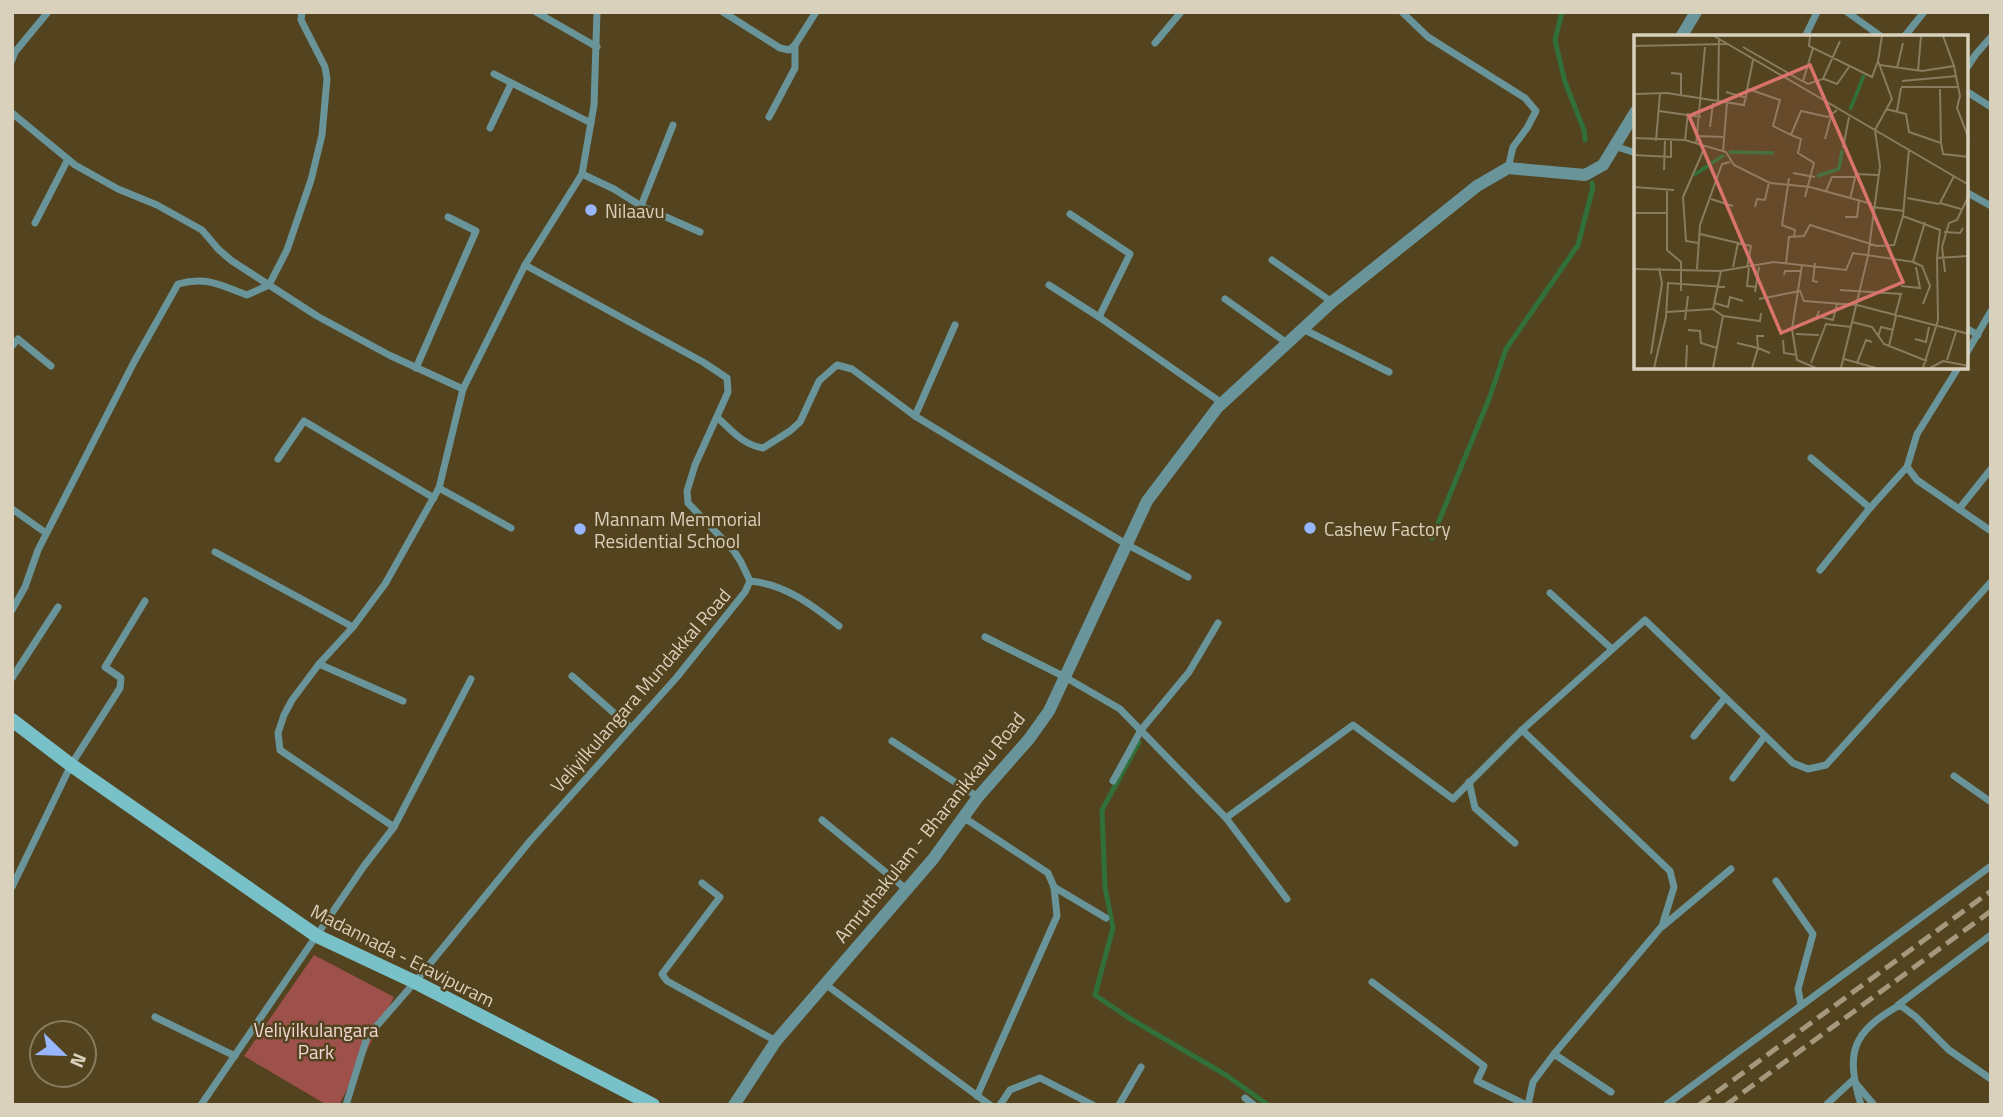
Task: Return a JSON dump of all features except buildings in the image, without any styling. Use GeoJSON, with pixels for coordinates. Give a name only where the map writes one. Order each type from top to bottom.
{"type":"FeatureCollection","features":[{"type":"Feature","properties":{"kind":"main road","name":"Madannada - Eravipuram"},"geometry":{"type":"LineString","coordinates":[[12,720],[71,765],[317,936],[415,982],[653,1105]]}},
{"type":"Feature","properties":{"kind":"street"},"geometry":{"type":"LineString","coordinates":[[12,60],[15,52],[48,12]]}},
{"type":"Feature","properties":{"kind":"street"},"geometry":{"type":"LineString","coordinates":[[12,610],[25,587],[46,533],[134,362],[178,285],[193,280],[207,281],[247,295],[269,285],[287,250],[312,180],[322,135],[327,79],[325,67],[301,20],[302,12]]}},
{"type":"Feature","properties":{"kind":"street"},"geometry":{"type":"LineString","coordinates":[[536,12],[597,47]]}},
{"type":"Feature","properties":{"kind":"street"},"geometry":{"type":"LineString","coordinates":[[394,827],[280,750],[278,733],[284,715],[319,664],[353,627],[385,584],[418,523],[435,498],[463,389],[525,265],[582,174],[594,105],[597,12]]}},
{"type":"Feature","properties":{"kind":"street"},"geometry":{"type":"LineString","coordinates":[[723,12],[780,48],[789,50],[816,12]]}},
{"type":"Feature","properties":{"kind":"street"},"geometry":{"type":"LineString","coordinates":[[1155,43],[1181,12]]}},
{"type":"Feature","properties":{"kind":"street"},"geometry":{"type":"LineString","coordinates":[[1402,12],[1428,37],[1525,98],[1536,111],[1513,147],[1508,168],[1585,175],[1604,165],[1634,114]]}},
{"type":"Feature","properties":{"kind":"street"},"geometry":{"type":"LineString","coordinates":[[1682,35],[1696,12]]}},
{"type":"Feature","properties":{"kind":"street"},"geometry":{"type":"LineString","coordinates":[[1806,35],[1817,12]]}},
{"type":"Feature","properties":{"kind":"street"},"geometry":{"type":"LineString","coordinates":[[1847,12],[1879,35]]}},
{"type":"Feature","properties":{"kind":"street"},"geometry":{"type":"LineString","coordinates":[[1906,35],[1924,12]]}},
{"type":"Feature","properties":{"kind":"street"},"geometry":{"type":"LineString","coordinates":[[1968,66],[1991,37]]}},
{"type":"Feature","properties":{"kind":"street"},"geometry":{"type":"LineString","coordinates":[[769,117],[795,68],[795,45]]}},
{"type":"Feature","properties":{"kind":"street"},"geometry":{"type":"LineString","coordinates":[[494,74],[591,123]]}},
{"type":"Feature","properties":{"kind":"street"},"geometry":{"type":"LineString","coordinates":[[490,128],[511,84]]}},
{"type":"Feature","properties":{"kind":"street"},"geometry":{"type":"LineString","coordinates":[[1968,92],[1991,107]]}},
{"type":"Feature","properties":{"kind":"street"},"geometry":{"type":"LineString","coordinates":[[12,113],[68,159],[118,189],[157,205],[202,230],[232,261],[317,316],[416,368],[463,389]]}},
{"type":"Feature","properties":{"kind":"street"},"geometry":{"type":"LineString","coordinates":[[641,206],[673,125]]}},
{"type":"Feature","properties":{"kind":"street"},"geometry":{"type":"LineString","coordinates":[[1614,146],[1634,152]]}},
{"type":"Feature","properties":{"kind":"street"},"geometry":{"type":"LineString","coordinates":[[35,223],[68,159]]}},
{"type":"Feature","properties":{"kind":"street","name":"Amruthakulam - Bharanikkavu Road"},"geometry":{"type":"LineString","coordinates":[[734,1105],[776,1041],[933,859],[978,797],[1029,739],[1049,711],[1147,501],[1222,403],[1332,302],[1477,186],[1508,168]]}},
{"type":"Feature","properties":{"kind":"street"},"geometry":{"type":"LineString","coordinates":[[582,174],[641,206],[699,232]]}},
{"type":"Feature","properties":{"kind":"street"},"geometry":{"type":"LineString","coordinates":[[1968,193],[1991,206]]}},
{"type":"Feature","properties":{"kind":"street"},"geometry":{"type":"LineString","coordinates":[[1070,214],[1130,254],[1099,317]]}},
{"type":"Feature","properties":{"kind":"street"},"geometry":{"type":"LineString","coordinates":[[416,368],[476,232],[447,216]]}},
{"type":"Feature","properties":{"kind":"street"},"geometry":{"type":"LineString","coordinates":[[1272,260],[1332,302]]}},
{"type":"Feature","properties":{"kind":"street","name":"Veliyilkulangara Mundakkal Road"},"geometry":{"type":"LineString","coordinates":[[346,1105],[367,1037],[530,841],[677,677],[745,592],[750,581],[734,551],[688,503],[687,491],[695,466],[728,392],[727,378],[703,362],[525,265]]}},
{"type":"Feature","properties":{"kind":"street"},"geometry":{"type":"LineString","coordinates":[[1049,285],[1222,403]]}},
{"type":"Feature","properties":{"kind":"street"},"geometry":{"type":"LineString","coordinates":[[1225,299],[1287,342]]}},
{"type":"Feature","properties":{"kind":"street"},"geometry":{"type":"LineString","coordinates":[[1968,351],[1991,312]]}},
{"type":"Feature","properties":{"kind":"street"},"geometry":{"type":"LineString","coordinates":[[915,416],[955,325]]}},
{"type":"Feature","properties":{"kind":"street"},"geometry":{"type":"LineString","coordinates":[[1303,329],[1389,372]]}},
{"type":"Feature","properties":{"kind":"street"},"geometry":{"type":"LineString","coordinates":[[1968,329],[1978,335]]}},
{"type":"Feature","properties":{"kind":"street"},"geometry":{"type":"LineString","coordinates":[[12,346],[18,340],[51,366]]}},
{"type":"Feature","properties":{"kind":"street"},"geometry":{"type":"LineString","coordinates":[[717,417],[744,442],[763,448],[800,422],[819,381],[837,365],[844,365],[915,416],[1126,544],[1188,577]]}},
{"type":"Feature","properties":{"kind":"street"},"geometry":{"type":"LineString","coordinates":[[1820,570],[1906,467],[1917,434],[1957,369]]}},
{"type":"Feature","properties":{"kind":"street"},"geometry":{"type":"LineString","coordinates":[[278,459],[304,421],[435,498]]}},
{"type":"Feature","properties":{"kind":"street"},"geometry":{"type":"LineString","coordinates":[[1811,458],[1870,508]]}},
{"type":"Feature","properties":{"kind":"street"},"geometry":{"type":"LineString","coordinates":[[1906,467],[1917,480],[1991,531]]}},
{"type":"Feature","properties":{"kind":"street"},"geometry":{"type":"LineString","coordinates":[[1959,509],[1991,469]]}},
{"type":"Feature","properties":{"kind":"street"},"geometry":{"type":"LineString","coordinates":[[439,488],[511,528]]}},
{"type":"Feature","properties":{"kind":"street"},"geometry":{"type":"LineString","coordinates":[[12,509],[46,533]]}},
{"type":"Feature","properties":{"kind":"street"},"geometry":{"type":"LineString","coordinates":[[215,552],[353,627]]}},
{"type":"Feature","properties":{"kind":"street"},"geometry":{"type":"LineString","coordinates":[[750,581],[772,584],[806,601],[839,626]]}},
{"type":"Feature","properties":{"kind":"street"},"geometry":{"type":"LineString","coordinates":[[1226,818],[1353,725],[1453,799],[1522,730],[1645,620],[1793,763],[1808,769],[1826,765],[1991,582]]}},
{"type":"Feature","properties":{"kind":"street"},"geometry":{"type":"LineString","coordinates":[[1550,593],[1612,649]]}},
{"type":"Feature","properties":{"kind":"street"},"geometry":{"type":"LineString","coordinates":[[12,887],[71,765],[120,688],[121,678],[105,667],[145,601]]}},
{"type":"Feature","properties":{"kind":"street"},"geometry":{"type":"LineString","coordinates":[[12,678],[58,607]]}},
{"type":"Feature","properties":{"kind":"street"},"geometry":{"type":"LineString","coordinates":[[1113,781],[1141,730],[1189,672],[1218,623]]}},
{"type":"Feature","properties":{"kind":"street"},"geometry":{"type":"LineString","coordinates":[[985,637],[1065,677],[1119,709],[1226,818],[1287,899]]}},
{"type":"Feature","properties":{"kind":"street"},"geometry":{"type":"LineString","coordinates":[[319,664],[403,701]]}},
{"type":"Feature","properties":{"kind":"street"},"geometry":{"type":"LineString","coordinates":[[572,676],[631,729]]}},
{"type":"Feature","properties":{"kind":"street"},"geometry":{"type":"LineString","coordinates":[[201,1105],[379,844],[394,827],[471,679]]}},
{"type":"Feature","properties":{"kind":"street"},"geometry":{"type":"LineString","coordinates":[[1694,736],[1726,698]]}},
{"type":"Feature","properties":{"kind":"street"},"geometry":{"type":"LineString","coordinates":[[1522,730],[1670,870],[1674,887],[1662,926]]}},
{"type":"Feature","properties":{"kind":"street"},"geometry":{"type":"LineString","coordinates":[[1733,778],[1765,736]]}},
{"type":"Feature","properties":{"kind":"street"},"geometry":{"type":"LineString","coordinates":[[892,741],[978,797]]}},
{"type":"Feature","properties":{"kind":"street"},"geometry":{"type":"LineString","coordinates":[[1954,776],[1991,802]]}},
{"type":"Feature","properties":{"kind":"street"},"geometry":{"type":"LineString","coordinates":[[1469,782],[1475,808],[1516,843]]}},
{"type":"Feature","properties":{"kind":"street"},"geometry":{"type":"LineString","coordinates":[[963,817],[1048,873],[1054,887],[1057,916],[977,1096]]}},
{"type":"Feature","properties":{"kind":"street"},"geometry":{"type":"LineString","coordinates":[[822,820],[906,889]]}},
{"type":"Feature","properties":{"kind":"street"},"geometry":{"type":"LineString","coordinates":[[1666,1105],[1991,866]]}},
{"type":"Feature","properties":{"kind":"street"},"geometry":{"type":"LineString","coordinates":[[1372,982],[1484,1066],[1477,1082],[1527,1105],[1533,1082],[1554,1054],[1662,926],[1731,869]]}},
{"type":"Feature","properties":{"kind":"street"},"geometry":{"type":"LineString","coordinates":[[1776,881],[1813,934],[1798,989],[1801,1005]]}},
{"type":"Feature","properties":{"kind":"street"},"geometry":{"type":"LineString","coordinates":[[702,883],[720,897],[662,974],[667,981],[776,1041]]}},
{"type":"Feature","properties":{"kind":"street"},"geometry":{"type":"LineString","coordinates":[[1054,887],[1106,918]]}},
{"type":"Feature","properties":{"kind":"street"},"geometry":{"type":"LineString","coordinates":[[1861,1105],[1853,1080],[1856,1045],[1862,1034],[1991,935]]}},
{"type":"Feature","properties":{"kind":"street"},"geometry":{"type":"LineString","coordinates":[[825,983],[990,1105]]}},
{"type":"Feature","properties":{"kind":"street"},"geometry":{"type":"LineString","coordinates":[[1889,1012],[1900,1005],[1949,1050],[1991,1079]]}},
{"type":"Feature","properties":{"kind":"street"},"geometry":{"type":"LineString","coordinates":[[155,1017],[234,1056]]}},
{"type":"Feature","properties":{"kind":"street"},"geometry":{"type":"LineString","coordinates":[[1554,1054],[1611,1092]]}},
{"type":"Feature","properties":{"kind":"street"},"geometry":{"type":"LineString","coordinates":[[1119,1105],[1141,1067]]}},
{"type":"Feature","properties":{"kind":"street"},"geometry":{"type":"LineString","coordinates":[[1000,1105],[1010,1090],[1040,1078],[1093,1105]]}},
{"type":"Feature","properties":{"kind":"street"},"geometry":{"type":"LineString","coordinates":[[1827,1104],[1853,1080]]}},
{"type":"Feature","properties":{"kind":"street"},"geometry":{"type":"LineString","coordinates":[[1853,1080],[1874,1105]]}},
{"type":"Feature","properties":{"kind":"street"},"geometry":{"type":"LineString","coordinates":[[1245,1098],[1254,1105]]}},
{"type":"Feature","properties":{"kind":"green space","name":"Veliyilkulangara Park"},"geometry":{"type":"Polygon","coordinates":[[[314,955],[394,997],[339,1105],[327,1105],[244,1056],[314,955]]]}},
{"type":"Feature","properties":{"kind":"waterway"},"geometry":{"type":"LineString","coordinates":[[1562,12],[1555,40],[1565,82],[1584,130],[1585,140]]}},
{"type":"Feature","properties":{"kind":"waterway"},"geometry":{"type":"LineString","coordinates":[[1432,538],[1489,399],[1506,349],[1578,245],[1592,183]]}},
{"type":"Feature","properties":{"kind":"waterway"},"geometry":{"type":"LineString","coordinates":[[1139,742],[1102,810],[1105,887],[1113,928],[1095,995],[1226,1075],[1268,1105]]}},
{"type":"Feature","properties":{"kind":"railway"},"geometry":{"type":"LineString","coordinates":[[1699,1105],[1991,891]]}},
{"type":"Feature","properties":{"kind":"railway"},"geometry":{"type":"LineString","coordinates":[[1726,1105],[1991,911]]}},
{"type":"Feature","properties":{"kind":"place","name":"Nilaavu"},"geometry":{"type":"Point","coordinates":[591,210]}},
{"type":"Feature","properties":{"kind":"place","name":"Cashew Factory"},"geometry":{"type":"Point","coordinates":[1310,528]}},
{"type":"Feature","properties":{"kind":"place","name":"Mannam Memmorial Residential School"},"geometry":{"type":"Point","coordinates":[580,529]}}]}
